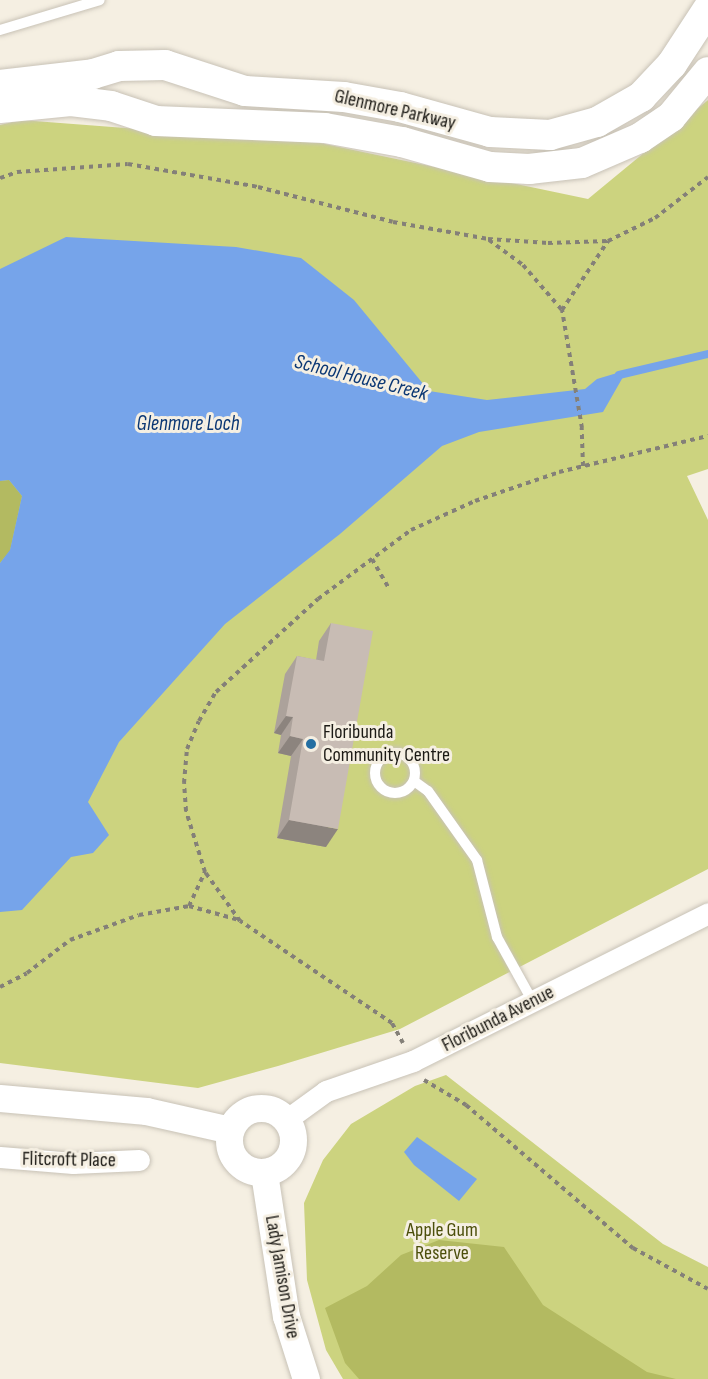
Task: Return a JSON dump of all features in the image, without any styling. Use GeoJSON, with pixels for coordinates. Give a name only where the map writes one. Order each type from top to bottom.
{"type":"FeatureCollection","features":[{"type":"Feature","properties":{"kind":"main road","name":"Glenmore Parkway"},"geometry":{"type":"LineString","coordinates":[[0,85],[93,74],[120,66],[165,65],[245,91],[328,94],[400,107],[490,132],[550,135],[597,122],[641,97],[672,64],[708,9]]}},
{"type":"Feature","properties":{"kind":"main road","name":"Glenmore Parkway"},"geometry":{"type":"LineString","coordinates":[[0,108],[71,101],[111,106],[156,121],[325,128],[402,142],[490,167],[529,170],[582,163],[640,138],[671,117],[708,72]]}},
{"type":"Feature","properties":{"kind":"street","name":"Floribunda Avenue"},"geometry":{"type":"LineString","coordinates":[[286,1120],[326,1091],[413,1061],[708,913]]}},
{"type":"Feature","properties":{"kind":"street"},"geometry":{"type":"LineString","coordinates":[[0,1098],[146,1111],[230,1130]]}},
{"type":"Feature","properties":{"kind":"street"},"geometry":{"type":"LineString","coordinates":[[269,1109],[286,1120],[293,1138],[292,1148],[282,1165],[264,1173],[246,1169],[233,1157],[230,1130],[250,1110],[269,1109]]}},
{"type":"Feature","properties":{"kind":"street","name":"Flitcroft Place"},"geometry":{"type":"LineString","coordinates":[[0,1157],[73,1163],[139,1160]]}},
{"type":"Feature","properties":{"kind":"street","name":"Lady Jamison Drive"},"geometry":{"type":"LineString","coordinates":[[264,1173],[286,1316],[306,1379]]}},
{"type":"Feature","properties":{"kind":"lane"},"geometry":{"type":"LineString","coordinates":[[0,30],[100,0]]}},
{"type":"Feature","properties":{"kind":"lane"},"geometry":{"type":"LineString","coordinates":[[414,781],[428,791],[477,860],[497,937],[533,1002]]}},
{"type":"Feature","properties":{"kind":"path"},"geometry":{"type":"LineString","coordinates":[[0,177],[16,172],[128,164],[258,188],[393,222],[488,239],[608,241],[655,218],[708,177]]}},
{"type":"Feature","properties":{"kind":"path"},"geometry":{"type":"LineString","coordinates":[[488,239],[523,265],[562,310],[582,428],[583,466]]}},
{"type":"Feature","properties":{"kind":"path"},"geometry":{"type":"LineString","coordinates":[[562,310],[608,241]]}},
{"type":"Feature","properties":{"kind":"path"},"geometry":{"type":"LineString","coordinates":[[240,921],[205,872],[186,811],[184,783],[188,749],[199,721],[216,692],[318,599],[411,530],[475,501],[583,466],[708,436]]}},
{"type":"Feature","properties":{"kind":"path"},"geometry":{"type":"LineString","coordinates":[[372,559],[389,589]]}},
{"type":"Feature","properties":{"kind":"path"},"geometry":{"type":"LineString","coordinates":[[189,906],[205,872]]}},
{"type":"Feature","properties":{"kind":"path"},"geometry":{"type":"LineString","coordinates":[[0,987],[27,973],[70,940],[139,915],[189,906],[240,921],[392,1023],[420,1077],[466,1105],[633,1248],[708,1289]]}},
{"type":"Feature","properties":{"kind":"green space"},"geometry":{"type":"Polygon","coordinates":[[[708,100],[708,469],[687,476],[708,520],[708,869],[400,1029],[198,1088],[0,1063],[0,125],[21,120],[320,143],[588,199],[708,100]]]}},
{"type":"Feature","properties":{"kind":"green space"},"geometry":{"type":"Polygon","coordinates":[[[9,480],[22,496],[10,551],[0,563],[0,481],[9,480]]]}},
{"type":"Feature","properties":{"kind":"green space","name":"Apple Gum Reserve"},"geometry":{"type":"Polygon","coordinates":[[[446,1075],[663,1244],[708,1267],[708,1379],[343,1379],[326,1350],[307,1280],[304,1203],[323,1160],[351,1124],[415,1086],[446,1075]]]}},
{"type":"Feature","properties":{"kind":"green space"},"geometry":{"type":"Polygon","coordinates":[[[439,1240],[504,1247],[543,1305],[647,1372],[676,1379],[359,1379],[345,1363],[325,1308],[367,1286],[401,1255],[439,1240]]]}},
{"type":"Feature","properties":{"kind":"water","name":"Glenmore Loch"},"geometry":{"type":"Polygon","coordinates":[[[66,237],[236,247],[301,258],[354,300],[429,391],[487,400],[585,389],[597,379],[627,370],[603,412],[479,432],[442,446],[340,534],[225,624],[119,742],[88,802],[109,835],[93,853],[71,857],[22,910],[0,912],[0,563],[10,550],[22,496],[9,480],[0,481],[0,269],[66,237]]]}},
{"type":"Feature","properties":{"kind":"water"},"geometry":{"type":"Polygon","coordinates":[[[417,1137],[477,1179],[459,1201],[414,1165],[404,1152],[417,1137]]]}},
{"type":"Feature","properties":{"kind":"building","name":"Floribunda Community Centre"},"geometry":{"type":"Polygon","coordinates":[[[331,623],[373,631],[338,829],[289,820],[303,739],[290,736],[293,717],[286,716],[297,656],[324,661],[331,623]]]}},
{"type":"Feature","properties":{"kind":"waterway","name":"School House Creek"},"geometry":{"type":"LineString","coordinates":[[619,375],[708,354]]}},
{"type":"Feature","properties":{"kind":"place","name":"Floribunda Community Centre"},"geometry":{"type":"Point","coordinates":[311,744]}}]}
